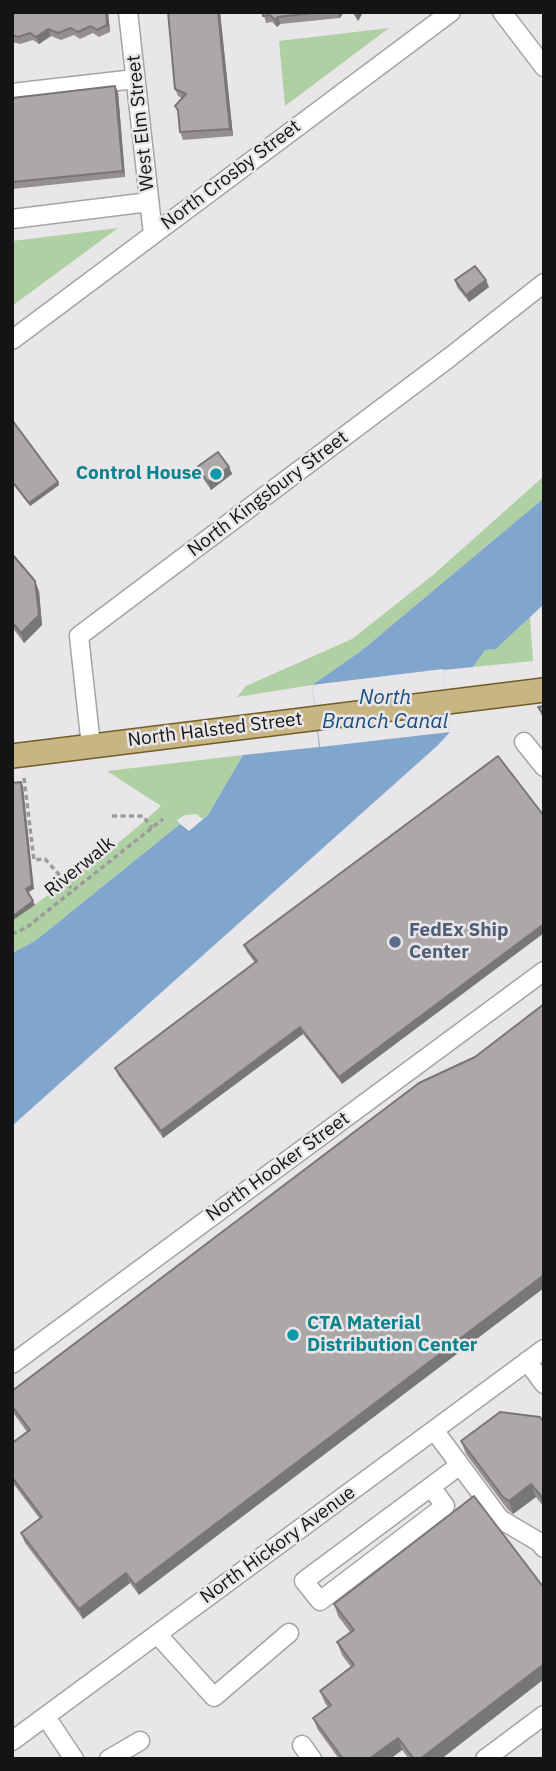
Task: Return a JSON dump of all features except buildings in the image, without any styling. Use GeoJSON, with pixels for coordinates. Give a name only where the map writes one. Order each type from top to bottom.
{"type":"FeatureCollection","features":[{"type":"Feature","properties":{"kind":"main road","name":"North Halsted Street"},"geometry":{"type":"LineString","coordinates":[[12,756],[544,690]]}},
{"type":"Feature","properties":{"kind":"street","name":"West Elm Street"},"geometry":{"type":"LineString","coordinates":[[128,12],[153,234]]}},
{"type":"Feature","properties":{"kind":"street","name":"North Crosby Street"},"geometry":{"type":"LineString","coordinates":[[12,340],[452,12]]}},
{"type":"Feature","properties":{"kind":"street"},"geometry":{"type":"LineString","coordinates":[[502,12],[544,67]]}},
{"type":"Feature","properties":{"kind":"street"},"geometry":{"type":"LineString","coordinates":[[12,93],[135,79]]}},
{"type":"Feature","properties":{"kind":"street"},"geometry":{"type":"LineString","coordinates":[[12,219],[149,202]]}},
{"type":"Feature","properties":{"kind":"street","name":"North Kingsbury Street"},"geometry":{"type":"LineString","coordinates":[[91,746],[79,636],[450,357],[544,283]]}},
{"type":"Feature","properties":{"kind":"street"},"geometry":{"type":"LineString","coordinates":[[524,742],[544,768]]}},
{"type":"Feature","properties":{"kind":"street","name":"North Hooker Street"},"geometry":{"type":"LineString","coordinates":[[12,1364],[544,971]]}},
{"type":"Feature","properties":{"kind":"street","name":"North Hickory Avenue"},"geometry":{"type":"LineString","coordinates":[[12,1741],[544,1349]]}},
{"type":"Feature","properties":{"kind":"street"},"geometry":{"type":"LineString","coordinates":[[527,1362],[544,1384]]}},
{"type":"Feature","properties":{"kind":"street"},"geometry":{"type":"LineString","coordinates":[[434,1430],[500,1519],[542,1543]]}},
{"type":"Feature","properties":{"kind":"street"},"geometry":{"type":"LineString","coordinates":[[431,1487],[445,1506],[320,1601],[304,1581],[460,1465]]}},
{"type":"Feature","properties":{"kind":"street"},"geometry":{"type":"LineString","coordinates":[[158,1634],[214,1697],[289,1633]]}},
{"type":"Feature","properties":{"kind":"street"},"geometry":{"type":"LineString","coordinates":[[485,1759],[544,1715]]}},
{"type":"Feature","properties":{"kind":"street"},"geometry":{"type":"LineString","coordinates":[[46,1717],[74,1759]]}},
{"type":"Feature","properties":{"kind":"street"},"geometry":{"type":"LineString","coordinates":[[109,1759],[139,1741]]}},
{"type":"Feature","properties":{"kind":"path"},"geometry":{"type":"LineString","coordinates":[[24,778],[34,860],[45,859],[73,890]]}},
{"type":"Feature","properties":{"kind":"path"},"geometry":{"type":"LineString","coordinates":[[113,816],[143,816],[152,828]]}},
{"type":"Feature","properties":{"kind":"path","name":"Riverwalk"},"geometry":{"type":"LineString","coordinates":[[12,934],[26,928],[163,819]]}},
{"type":"Feature","properties":{"kind":"green space"},"geometry":{"type":"Polygon","coordinates":[[[389,28],[285,106],[279,41],[389,28]]]}},
{"type":"Feature","properties":{"kind":"green space"},"geometry":{"type":"Polygon","coordinates":[[[118,228],[12,306],[12,241],[118,228]]]}},
{"type":"Feature","properties":{"kind":"green space"},"geometry":{"type":"Polygon","coordinates":[[[544,476],[544,498],[361,651],[312,685],[237,697],[246,686],[352,639],[433,575],[544,476]]]}},
{"type":"Feature","properties":{"kind":"green space"},"geometry":{"type":"Polygon","coordinates":[[[530,617],[533,661],[473,667],[485,650],[496,649],[530,617]]]}},
{"type":"Feature","properties":{"kind":"green space"},"geometry":{"type":"Polygon","coordinates":[[[243,755],[208,815],[202,819],[197,814],[185,815],[177,820],[180,824],[35,941],[12,953],[12,921],[107,852],[161,806],[107,771],[243,755]]]}},
{"type":"Feature","properties":{"kind":"water","name":"North Branch Canal"},"geometry":{"type":"Polygon","coordinates":[[[544,498],[544,604],[496,649],[485,650],[473,667],[443,670],[450,732],[12,1126],[12,953],[35,941],[180,824],[189,831],[208,815],[243,755],[319,747],[312,685],[361,651],[544,498]]]}},
{"type":"Feature","properties":{"kind":"pier"},"geometry":{"type":"Polygon","coordinates":[[[443,669],[450,732],[320,747],[312,685],[443,669]]]}},
{"type":"Feature","properties":{"kind":"place","name":"Control House"},"geometry":{"type":"Point","coordinates":[216,474]}},
{"type":"Feature","properties":{"kind":"place","name":"FedEx Ship Center"},"geometry":{"type":"Point","coordinates":[395,942]}},
{"type":"Feature","properties":{"kind":"place","name":"CTA Material Distribution Center"},"geometry":{"type":"Point","coordinates":[293,1335]}}]}
